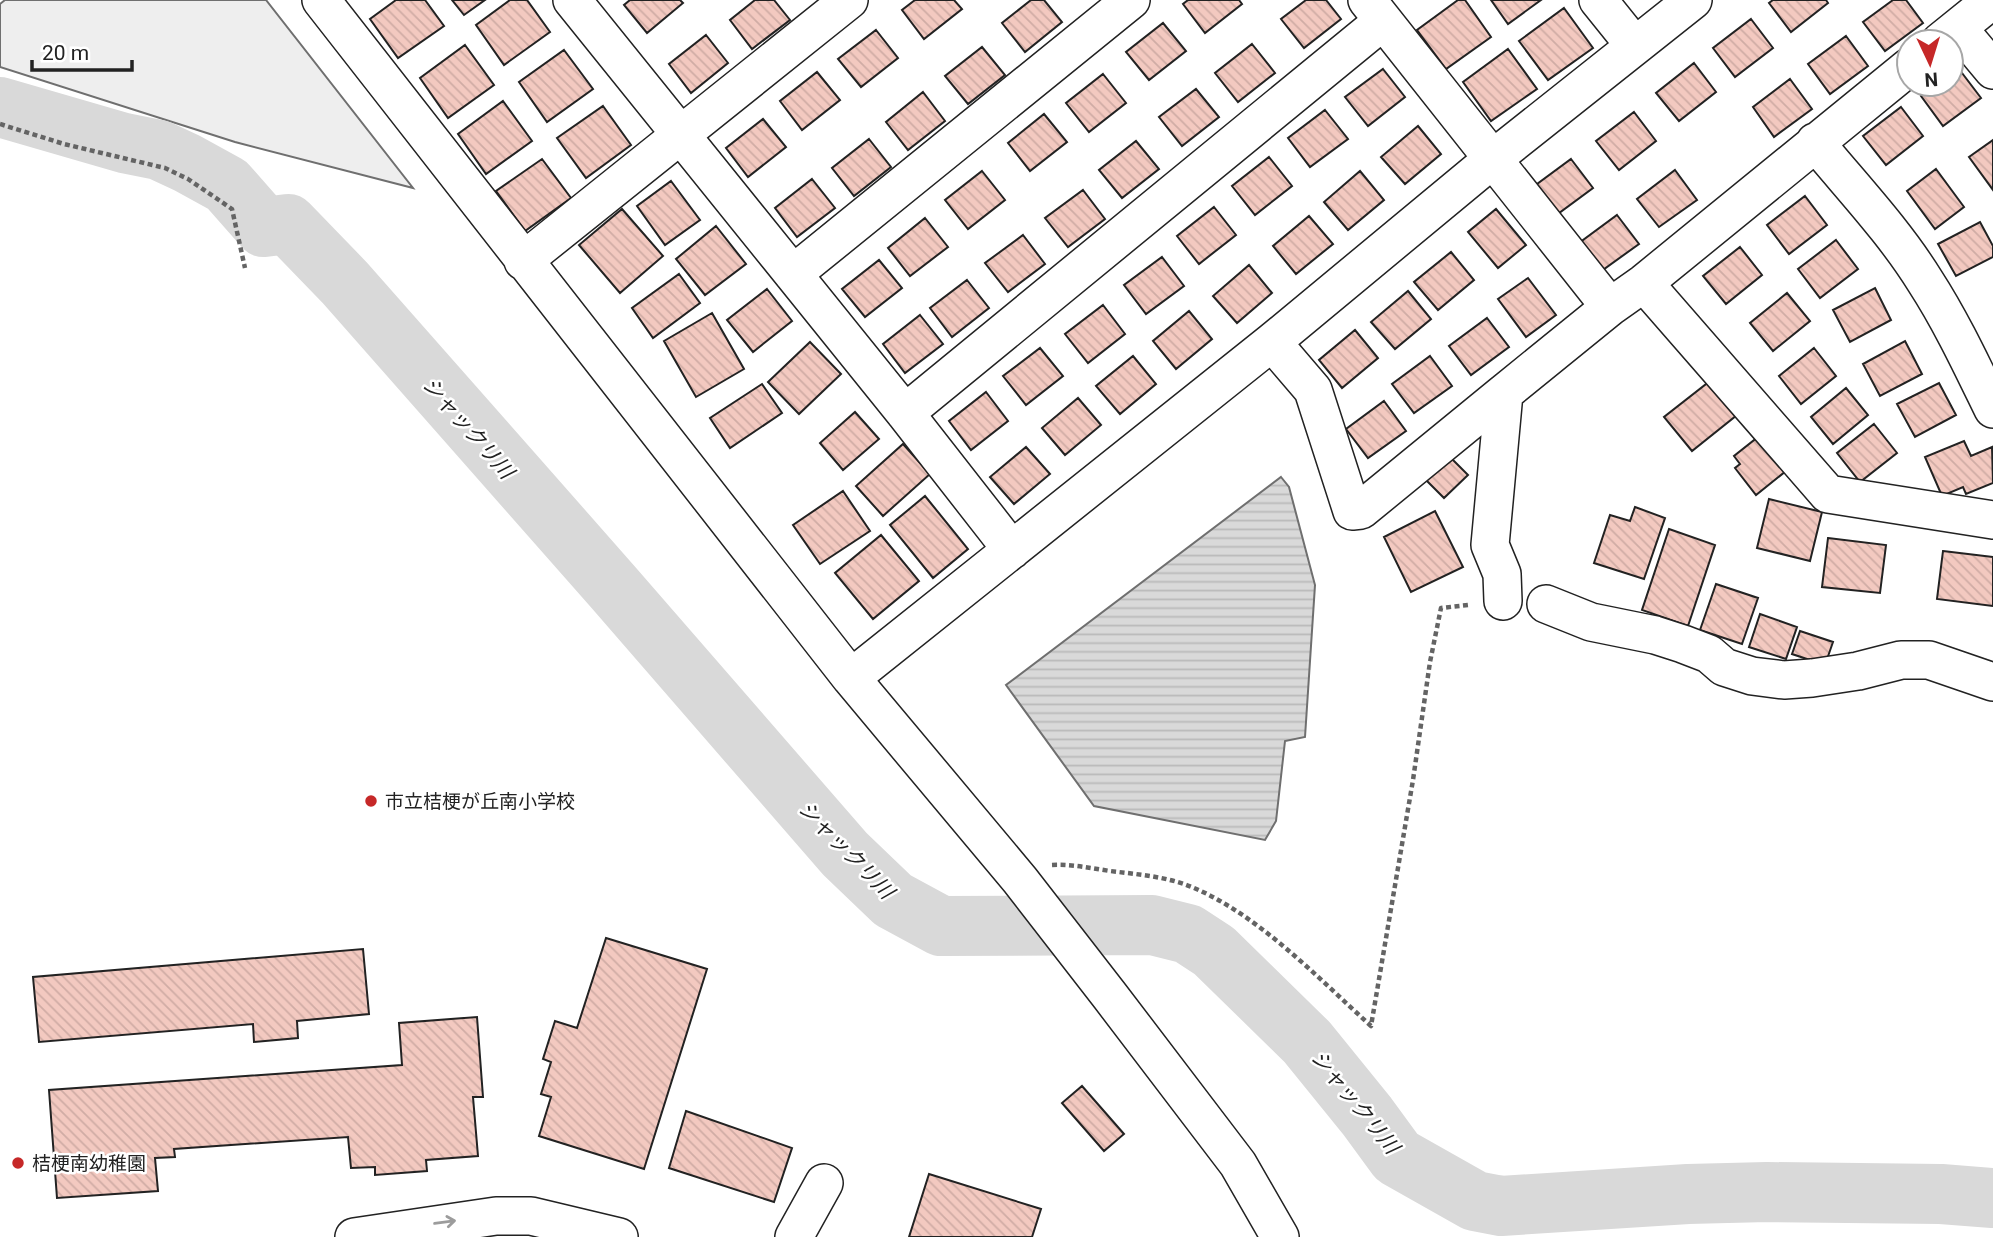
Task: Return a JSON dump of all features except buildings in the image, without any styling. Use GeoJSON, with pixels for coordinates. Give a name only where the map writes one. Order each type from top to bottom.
{"type":"FeatureCollection","features":[{"type":"Feature","properties":{"kind":"street"},"geometry":{"type":"LineString","coordinates":[[321,0],[851,678],[1015,874],[1110,996],[1238,1164],[1280,1237]]}},
{"type":"Feature","properties":{"kind":"street"},"geometry":{"type":"LineString","coordinates":[[572,0],[682,134],[1012,550]]}},
{"type":"Feature","properties":{"kind":"street"},"geometry":{"type":"LineString","coordinates":[[523,261],[849,0]]}},
{"type":"Feature","properties":{"kind":"street"},"geometry":{"type":"LineString","coordinates":[[793,274],[1131,0]]}},
{"type":"Feature","properties":{"kind":"street"},"geometry":{"type":"LineString","coordinates":[[1598,0],[1635,46]]}},
{"type":"Feature","properties":{"kind":"street"},"geometry":{"type":"LineString","coordinates":[[851,678],[1272,342],[1494,158],[1693,0]]}},
{"type":"Feature","properties":{"kind":"street"},"geometry":{"type":"LineString","coordinates":[[1958,28],[1992,0]]}},
{"type":"Feature","properties":{"kind":"street"},"geometry":{"type":"LineString","coordinates":[[905,413],[1375,10],[1610,307]]}},
{"type":"Feature","properties":{"kind":"street"},"geometry":{"type":"LineString","coordinates":[[1965,48],[1993,70]]}},
{"type":"Feature","properties":{"kind":"street"},"geometry":{"type":"LineString","coordinates":[[1272,342],[1313,390],[1352,511],[1361,510],[1895,78]]}},
{"type":"Feature","properties":{"kind":"street"},"geometry":{"type":"LineString","coordinates":[[1815,142],[1902,247],[1926,281],[1993,409]]}},
{"type":"Feature","properties":{"kind":"street"},"geometry":{"type":"LineString","coordinates":[[1644,283],[1828,494],[1993,520]]}},
{"type":"Feature","properties":{"kind":"street"},"geometry":{"type":"LineString","coordinates":[[1503,601],[1502,574],[1490,545],[1504,393]]}},
{"type":"Feature","properties":{"kind":"street"},"geometry":{"type":"LineString","coordinates":[[1546,604],[1591,622],[1655,635],[1683,644],[1709,654],[1724,667],[1752,676],[1784,680],[1812,678],[1858,671],[1900,660],[1929,660],[1993,682]]}},
{"type":"Feature","properties":{"kind":"street"},"geometry":{"type":"LineString","coordinates":[[793,1237],[824,1183]]}},
{"type":"Feature","properties":{"kind":"street"},"geometry":{"type":"LineString","coordinates":[[354,1237],[496,1216],[531,1216],[619,1237]]}},
{"type":"Feature","properties":{"kind":"path"},"geometry":{"type":"LineString","coordinates":[[0,124],[64,144],[152,164],[188,179],[232,209],[245,268]]}},
{"type":"Feature","properties":{"kind":"path"},"geometry":{"type":"LineString","coordinates":[[1015,874],[1069,864],[1154,876],[1185,884],[1229,905],[1263,930],[1371,1026],[1441,608],[1503,601]]}},
{"type":"Feature","properties":{"kind":"shaded area"},"geometry":{"type":"Polygon","coordinates":[[[5,0],[266,0],[413,188],[235,142],[0,67],[0,4],[5,0]]]}},
{"type":"Feature","properties":{"kind":"shaded area"},"geometry":{"type":"Polygon","coordinates":[[[1281,477],[1289,487],[1315,585],[1305,737],[1285,741],[1276,821],[1265,840],[1094,806],[1006,685],[1281,477]]]}},
{"type":"Feature","properties":{"kind":"waterway","name":"シャックリ川"},"geometry":{"type":"LineString","coordinates":[[0,107],[124,143],[159,150],[227,185],[264,227],[288,224],[345,283],[845,854],[893,900],[941,926],[1152,925],[1188,934],[1214,951],[1307,1042],[1397,1157],[1475,1201],[1501,1206],[1688,1194],[1767,1192],[1941,1194],[1993,1198]]}},
{"type":"Feature","properties":{"kind":"place","name":"市立桔梗が丘南小学校"},"geometry":{"type":"Point","coordinates":[371,801]}},
{"type":"Feature","properties":{"kind":"place","name":"桔梗南幼稚園"},"geometry":{"type":"Point","coordinates":[18,1163]}}]}
